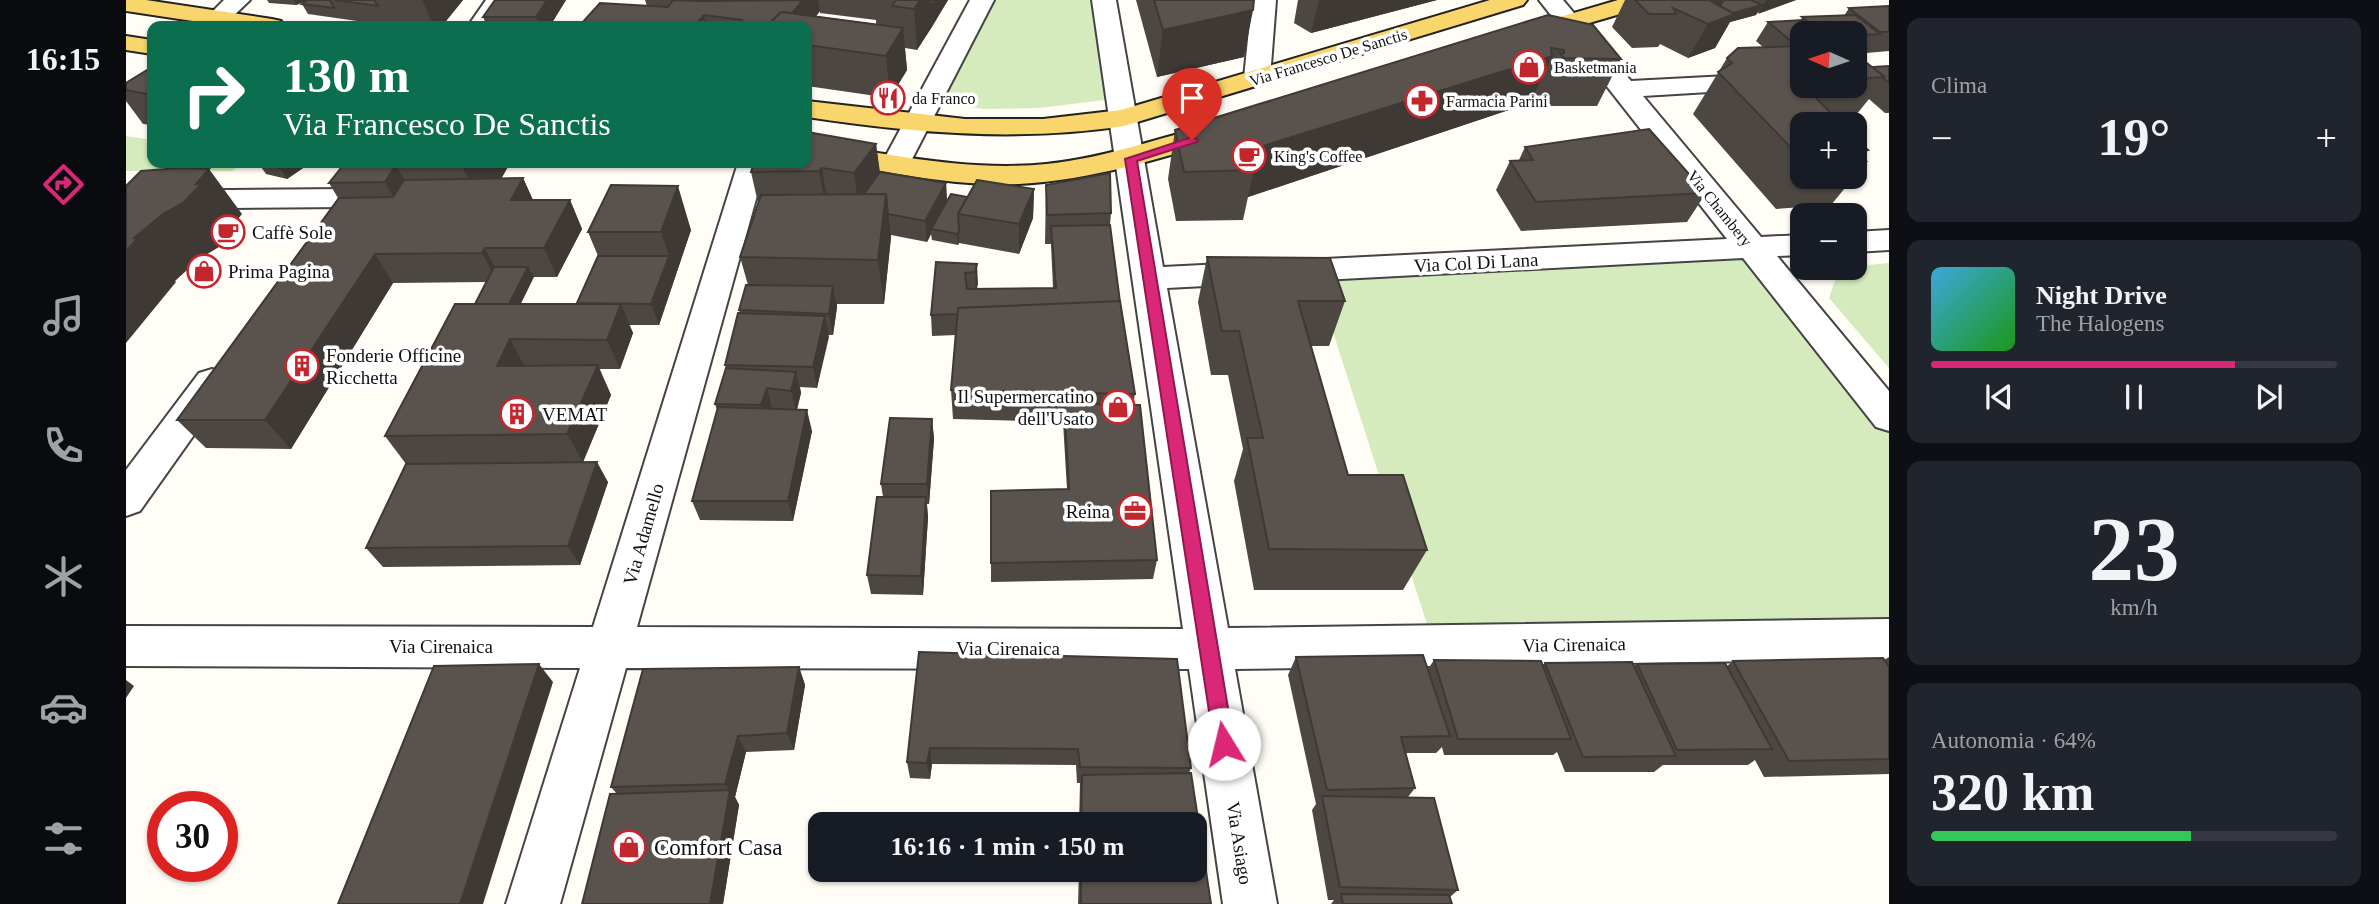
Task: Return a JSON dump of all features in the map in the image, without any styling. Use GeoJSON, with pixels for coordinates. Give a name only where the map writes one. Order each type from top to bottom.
{"type":"FeatureCollection","features":[{"type":"Feature","properties":{"kind":"main road","name":"Via Francesco De Sanctis"},"geometry":{"type":"LineString","coordinates":[[812,110],[916,125],[1012,130],[1086,125],[1124,118],[1515,0]]}},
{"type":"Feature","properties":{"kind":"main road"},"geometry":{"type":"LineString","coordinates":[[1547,56],[1496,44],[1643,0]]}},
{"type":"Feature","properties":{"kind":"main road"},"geometry":{"type":"LineString","coordinates":[[126,4],[238,21]]}},
{"type":"Feature","properties":{"kind":"main road"},"geometry":{"type":"LineString","coordinates":[[126,43],[147,46]]}},
{"type":"Feature","properties":{"kind":"main road"},"geometry":{"type":"LineString","coordinates":[[1574,62],[1616,80]]}},
{"type":"Feature","properties":{"kind":"main road"},"geometry":{"type":"LineString","coordinates":[[812,151],[987,175],[1022,174],[1130,159],[1245,123]]}},
{"type":"Feature","properties":{"kind":"street"},"geometry":{"type":"LineString","coordinates":[[218,18],[238,0]]}},
{"type":"Feature","properties":{"kind":"street"},"geometry":{"type":"LineString","coordinates":[[483,21],[498,0]]}},
{"type":"Feature","properties":{"kind":"street"},"geometry":{"type":"LineString","coordinates":[[896,163],[982,0]]}},
{"type":"Feature","properties":{"kind":"street","name":"Via Asiago"},"geometry":{"type":"LineString","coordinates":[[1104,0],[1250,904]]}},
{"type":"Feature","properties":{"kind":"street"},"geometry":{"type":"LineString","coordinates":[[1258,78],[1264,0]]}},
{"type":"Feature","properties":{"kind":"street","name":"Via Chambery"},"geometry":{"type":"LineString","coordinates":[[1551,0],[1889,416]]}},
{"type":"Feature","properties":{"kind":"street"},"geometry":{"type":"LineString","coordinates":[[1616,80],[1790,80]]}},
{"type":"Feature","properties":{"kind":"street","name":"Via Adamello"},"geometry":{"type":"LineString","coordinates":[[533,904],[751,168]]}},
{"type":"Feature","properties":{"kind":"street"},"geometry":{"type":"LineString","coordinates":[[126,200],[357,185],[324,230]]}},
{"type":"Feature","properties":{"kind":"street"},"geometry":{"type":"LineString","coordinates":[[1867,241],[1889,240]]}},
{"type":"Feature","properties":{"kind":"street","name":"Via Col Di Lana"},"geometry":{"type":"LineString","coordinates":[[1150,278],[1790,246]]}},
{"type":"Feature","properties":{"kind":"street"},"geometry":{"type":"LineString","coordinates":[[126,500],[229,360]]}},
{"type":"Feature","properties":{"kind":"street","name":"Via Cirenaica"},"geometry":{"type":"LineString","coordinates":[[126,646],[1209,649],[1889,639]]}},
{"type":"Feature","properties":{"kind":"green space"},"geometry":{"type":"Polygon","coordinates":[[[982,0],[1104,0],[1121,98],[1039,108],[984,109],[928,101],[982,0]]]}},
{"type":"Feature","properties":{"kind":"green space"},"geometry":{"type":"Polygon","coordinates":[[[126,136],[147,139],[147,168],[236,168],[232,171],[126,171],[126,136]]]}},
{"type":"Feature","properties":{"kind":"green space"},"geometry":{"type":"Polygon","coordinates":[[[1752,248],[1889,417],[1889,639],[1434,646],[1313,270],[1752,248]]]}},
{"type":"Feature","properties":{"kind":"green space"},"geometry":{"type":"Polygon","coordinates":[[[1889,263],[1889,368],[1829,298],[1835,280],[1867,280],[1867,265],[1889,263]]]}},
{"type":"Feature","properties":{"kind":"building"},"geometry":{"type":"Polygon","coordinates":[[[308,0],[330,0],[334,8],[302,4],[308,0]]]}},
{"type":"Feature","properties":{"kind":"building"},"geometry":{"type":"Polygon","coordinates":[[[335,0],[374,0],[378,6],[335,0]]]}},
{"type":"Feature","properties":{"kind":"building"},"geometry":{"type":"Polygon","coordinates":[[[495,0],[547,0],[536,17],[483,17],[495,0]]]}},
{"type":"Feature","properties":{"kind":"building"},"geometry":{"type":"Polygon","coordinates":[[[673,0],[803,0],[792,13],[781,12],[772,21],[741,21],[704,15],[699,21],[584,21],[600,3],[668,7],[673,0]]]}},
{"type":"Feature","properties":{"kind":"building"},"geometry":{"type":"Polygon","coordinates":[[[896,0],[920,0],[914,9],[892,6],[896,0]]]}},
{"type":"Feature","properties":{"kind":"building"},"geometry":{"type":"Polygon","coordinates":[[[1154,0],[1254,0],[1253,10],[1163,30],[1154,0]]]}},
{"type":"Feature","properties":{"kind":"building"},"geometry":{"type":"Polygon","coordinates":[[[1635,0],[1709,0],[1735,14],[1708,24],[1673,8],[1676,14],[1649,14],[1635,0]]]}},
{"type":"Feature","properties":{"kind":"building"},"geometry":{"type":"Polygon","coordinates":[[[1724,0],[1751,0],[1762,5],[1733,13],[1720,6],[1724,0]]]}},
{"type":"Feature","properties":{"kind":"building"},"geometry":{"type":"Polygon","coordinates":[[[1889,6],[1889,32],[1880,32],[1849,8],[1889,6]]]}},
{"type":"Feature","properties":{"kind":"building"},"geometry":{"type":"Polygon","coordinates":[[[781,12],[903,28],[886,56],[812,46],[812,21],[772,21],[781,12]]]}},
{"type":"Feature","properties":{"kind":"building"},"geometry":{"type":"Polygon","coordinates":[[[1548,15],[1593,25],[1621,59],[1564,58],[1560,53],[1564,53],[1564,50],[1551,48],[1552,56],[1247,151],[1254,170],[1184,172],[1175,130],[1548,15]]]}},
{"type":"Feature","properties":{"kind":"building"},"geometry":{"type":"Polygon","coordinates":[[[1855,15],[1863,21],[1807,21],[1802,17],[1855,15]]]}},
{"type":"Feature","properties":{"kind":"building"},"geometry":{"type":"Polygon","coordinates":[[[1803,20],[1804,21],[1790,21],[1790,40],[1768,22],[1803,20]]]}},
{"type":"Feature","properties":{"kind":"building"},"geometry":{"type":"Polygon","coordinates":[[[1867,24],[1880,34],[1867,35],[1867,24]]]}},
{"type":"Feature","properties":{"kind":"building"},"geometry":{"type":"Polygon","coordinates":[[[1790,46],[1790,98],[1816,98],[1830,112],[1790,112],[1790,147],[1718,72],[1732,63],[1727,58],[1738,48],[1790,46]]]}},
{"type":"Feature","properties":{"kind":"building"},"geometry":{"type":"Polygon","coordinates":[[[1867,63],[1885,77],[1867,78],[1867,63]]]}},
{"type":"Feature","properties":{"kind":"building"},"geometry":{"type":"Polygon","coordinates":[[[1889,66],[1889,83],[1872,67],[1889,66]]]}},
{"type":"Feature","properties":{"kind":"building"},"geometry":{"type":"Polygon","coordinates":[[[147,70],[147,94],[126,90],[126,83],[147,70]]]}},
{"type":"Feature","properties":{"kind":"building"},"geometry":{"type":"Polygon","coordinates":[[[1649,129],[1706,193],[1536,202],[1510,161],[1533,160],[1525,147],[1649,129]]]}},
{"type":"Feature","properties":{"kind":"building"},"geometry":{"type":"Polygon","coordinates":[[[812,133],[876,144],[854,173],[822,168],[819,171],[751,172],[752,168],[812,168],[812,133]]]}},
{"type":"Feature","properties":{"kind":"building"},"geometry":{"type":"Polygon","coordinates":[[[341,168],[394,168],[385,182],[329,183],[341,168]]]}},
{"type":"Feature","properties":{"kind":"building"},"geometry":{"type":"Polygon","coordinates":[[[209,169],[196,184],[202,183],[184,202],[163,214],[134,238],[138,238],[126,251],[126,186],[141,171],[209,169]]]}},
{"type":"Feature","properties":{"kind":"building"},"geometry":{"type":"Polygon","coordinates":[[[880,172],[946,183],[925,221],[888,214],[886,194],[864,194],[880,172]]]}},
{"type":"Feature","properties":{"kind":"building"},"geometry":{"type":"Polygon","coordinates":[[[1110,173],[1111,213],[1047,215],[1046,185],[1110,173]]]}},
{"type":"Feature","properties":{"kind":"building"},"geometry":{"type":"Polygon","coordinates":[[[523,178],[511,200],[570,200],[544,248],[485,248],[482,253],[375,254],[265,420],[177,420],[339,198],[393,197],[404,180],[523,178]]]}},
{"type":"Feature","properties":{"kind":"building"},"geometry":{"type":"Polygon","coordinates":[[[977,180],[1034,189],[1019,224],[958,214],[977,180]]]}},
{"type":"Feature","properties":{"kind":"building"},"geometry":{"type":"Polygon","coordinates":[[[611,185],[678,186],[661,232],[588,232],[611,185]]]}},
{"type":"Feature","properties":{"kind":"building"},"geometry":{"type":"Polygon","coordinates":[[[886,194],[878,260],[740,257],[761,195],[886,194]]]}},
{"type":"Feature","properties":{"kind":"building"},"geometry":{"type":"Polygon","coordinates":[[[951,194],[967,197],[958,214],[957,234],[931,229],[951,194]]]}},
{"type":"Feature","properties":{"kind":"building"},"geometry":{"type":"Polygon","coordinates":[[[1110,225],[1120,302],[958,308],[958,314],[931,315],[936,262],[977,264],[975,272],[965,273],[967,289],[1056,288],[1051,226],[1110,225]]]}},
{"type":"Feature","properties":{"kind":"building"},"geometry":{"type":"Polygon","coordinates":[[[598,256],[669,256],[651,304],[577,303],[598,256]]]}},
{"type":"Feature","properties":{"kind":"building"},"geometry":{"type":"Polygon","coordinates":[[[1207,257],[1330,258],[1345,301],[1298,301],[1348,475],[1403,475],[1427,550],[1269,549],[1247,438],[1263,438],[1239,331],[1222,331],[1207,257]]]}},
{"type":"Feature","properties":{"kind":"building"},"geometry":{"type":"Polygon","coordinates":[[[494,267],[528,267],[509,304],[475,304],[494,267]]]}},
{"type":"Feature","properties":{"kind":"building"},"geometry":{"type":"Polygon","coordinates":[[[746,285],[833,286],[829,314],[739,310],[746,285]]]}},
{"type":"Feature","properties":{"kind":"building"},"geometry":{"type":"Polygon","coordinates":[[[1120,301],[1135,394],[951,390],[958,308],[1120,301]]]}},
{"type":"Feature","properties":{"kind":"building"},"geometry":{"type":"Polygon","coordinates":[[[455,304],[621,304],[607,340],[510,339],[497,366],[598,365],[567,434],[385,436],[455,304]]]}},
{"type":"Feature","properties":{"kind":"building"},"geometry":{"type":"Polygon","coordinates":[[[738,313],[825,316],[813,367],[725,365],[738,313]]]}},
{"type":"Feature","properties":{"kind":"building"},"geometry":{"type":"Polygon","coordinates":[[[726,368],[796,372],[791,391],[767,388],[761,405],[715,404],[726,368]]]}},
{"type":"Feature","properties":{"kind":"building"},"geometry":{"type":"Polygon","coordinates":[[[1064,404],[1140,405],[1157,560],[991,563],[991,491],[1069,489],[1064,404]]]}},
{"type":"Feature","properties":{"kind":"building"},"geometry":{"type":"Polygon","coordinates":[[[718,407],[807,410],[788,501],[692,501],[718,407]]]}},
{"type":"Feature","properties":{"kind":"building"},"geometry":{"type":"Polygon","coordinates":[[[890,418],[932,419],[927,484],[881,484],[890,418]]]}},
{"type":"Feature","properties":{"kind":"building"},"geometry":{"type":"Polygon","coordinates":[[[597,462],[568,546],[366,548],[406,464],[597,462]]]}},
{"type":"Feature","properties":{"kind":"building"},"geometry":{"type":"Polygon","coordinates":[[[877,497],[926,497],[921,576],[867,575],[877,497]]]}},
{"type":"Feature","properties":{"kind":"building"},"geometry":{"type":"Polygon","coordinates":[[[919,652],[1177,659],[1191,768],[1080,767],[1078,749],[930,748],[927,763],[907,762],[919,652]]]}},
{"type":"Feature","properties":{"kind":"building"},"geometry":{"type":"Polygon","coordinates":[[[1423,655],[1450,736],[1401,737],[1415,788],[1327,790],[1296,657],[1423,655]]]}},
{"type":"Feature","properties":{"kind":"building"},"geometry":{"type":"Polygon","coordinates":[[[1883,658],[1889,667],[1889,759],[1789,761],[1733,661],[1883,658]]]}},
{"type":"Feature","properties":{"kind":"building"},"geometry":{"type":"Polygon","coordinates":[[[1434,660],[1541,661],[1571,739],[1458,739],[1434,660]]]}},
{"type":"Feature","properties":{"kind":"building"},"geometry":{"type":"Polygon","coordinates":[[[1632,662],[1676,756],[1583,757],[1545,663],[1632,662]]]}},
{"type":"Feature","properties":{"kind":"building"},"geometry":{"type":"Polygon","coordinates":[[[1725,663],[1772,749],[1677,750],[1637,664],[1725,663]]]}},
{"type":"Feature","properties":{"kind":"building"},"geometry":{"type":"Polygon","coordinates":[[[539,664],[460,904],[338,904],[434,666],[539,664]]]}},
{"type":"Feature","properties":{"kind":"building"},"geometry":{"type":"Polygon","coordinates":[[[799,667],[787,733],[738,736],[725,784],[611,787],[643,669],[799,667]]]}},
{"type":"Feature","properties":{"kind":"building"},"geometry":{"type":"Polygon","coordinates":[[[1191,773],[1197,812],[1081,812],[1082,775],[1191,773]]]}},
{"type":"Feature","properties":{"kind":"building"},"geometry":{"type":"Polygon","coordinates":[[[730,790],[710,904],[582,904],[610,794],[730,790]]]}},
{"type":"Feature","properties":{"kind":"building"},"geometry":{"type":"Polygon","coordinates":[[[1322,796],[1434,798],[1458,890],[1340,887],[1322,796]]]}},
{"type":"Feature","properties":{"kind":"building"},"geometry":{"type":"Polygon","coordinates":[[[1207,878],[1211,904],[1081,904],[1081,882],[1207,882],[1207,878]]]}},
{"type":"Feature","properties":{"kind":"building"},"geometry":{"type":"Polygon","coordinates":[[[1341,894],[1449,895],[1452,904],[1343,904],[1341,894]]]}},
{"type":"Feature","properties":{"kind":"place","name":"Basketmania"},"geometry":{"type":"Point","coordinates":[1529,67]}},
{"type":"Feature","properties":{"kind":"place","name":"da Franco"},"geometry":{"type":"Point","coordinates":[888,98]}},
{"type":"Feature","properties":{"kind":"place","name":"Farmacia Parini"},"geometry":{"type":"Point","coordinates":[1422,101]}},
{"type":"Feature","properties":{"kind":"place","name":"King's Coffee"},"geometry":{"type":"Point","coordinates":[1249,156]}},
{"type":"Feature","properties":{"kind":"place","name":"Caffè Sole"},"geometry":{"type":"Point","coordinates":[228,232]}},
{"type":"Feature","properties":{"kind":"place","name":"Prima Pagina"},"geometry":{"type":"Point","coordinates":[204,271]}},
{"type":"Feature","properties":{"kind":"place","name":"Fonderie Officine Ricchetta"},"geometry":{"type":"Point","coordinates":[302,366]}},
{"type":"Feature","properties":{"kind":"place","name":"Il Supermercatino dell'Usato"},"geometry":{"type":"Point","coordinates":[1118,407]}},
{"type":"Feature","properties":{"kind":"place","name":"VEMAT"},"geometry":{"type":"Point","coordinates":[517,414]}},
{"type":"Feature","properties":{"kind":"place","name":"Reina"},"geometry":{"type":"Point","coordinates":[1135,511]}},
{"type":"Feature","properties":{"kind":"place","name":"Comfort Casa"},"geometry":{"type":"Point","coordinates":[629,847]}},
{"type":"Feature","properties":{"kind":"route"},"geometry":{"type":"LineString","coordinates":[[1192,140],[1130,159],[1224,744]]}}]}
